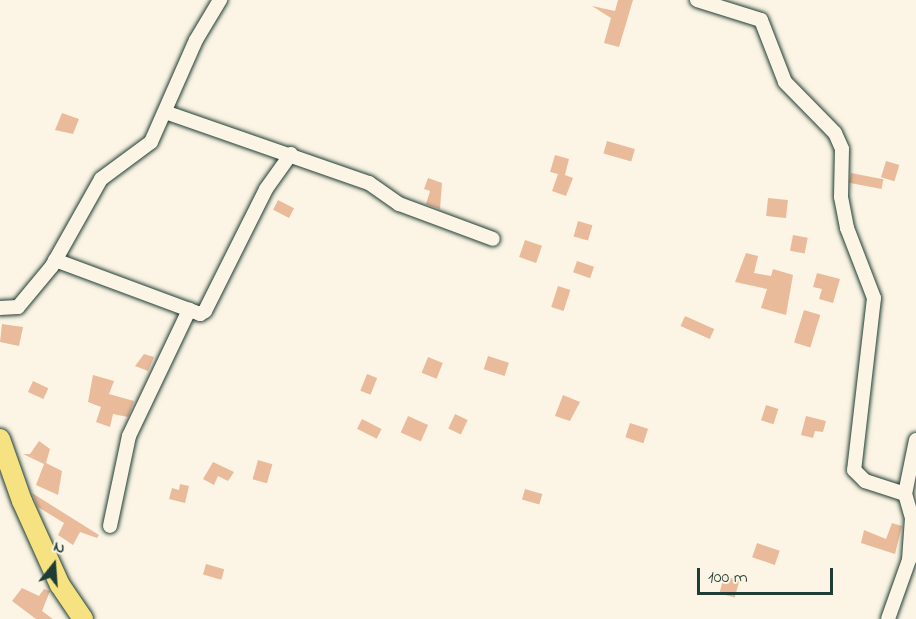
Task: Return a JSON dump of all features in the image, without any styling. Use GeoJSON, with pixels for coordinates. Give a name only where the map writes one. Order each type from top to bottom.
{"type":"FeatureCollection","features":[{"type":"Feature","properties":{"kind":"highway"},"geometry":{"type":"LineString","coordinates":[[0,439],[60,585],[83,619]]}},
{"type":"Feature","properties":{"kind":"street"},"geometry":{"type":"LineString","coordinates":[[0,308],[18,307],[55,260],[101,179],[151,142],[196,40],[220,0]]}},
{"type":"Feature","properties":{"kind":"street"},"geometry":{"type":"LineString","coordinates":[[698,0],[761,20],[785,82],[836,133],[842,149],[841,197],[847,228],[874,298],[854,470],[865,480],[905,494]]}},
{"type":"Feature","properties":{"kind":"street"},"geometry":{"type":"LineString","coordinates":[[165,112],[369,183],[399,204],[426,216],[493,239]]}},
{"type":"Feature","properties":{"kind":"street"},"geometry":{"type":"LineString","coordinates":[[55,260],[200,314],[210,308],[266,189],[291,154]]}},
{"type":"Feature","properties":{"kind":"street"},"geometry":{"type":"LineString","coordinates":[[110,526],[132,427],[189,310]]}},
{"type":"Feature","properties":{"kind":"street"},"geometry":{"type":"LineString","coordinates":[[888,619],[909,560],[912,518],[905,494],[916,440]]}},
{"type":"Feature","properties":{"kind":"building"},"geometry":{"type":"Polygon","coordinates":[[[618,0],[633,0],[619,47],[604,43],[611,18],[592,6],[615,11],[618,0]]]}},
{"type":"Feature","properties":{"kind":"building"},"geometry":{"type":"Polygon","coordinates":[[[62,113],[79,119],[73,134],[55,130],[62,113]]]}},
{"type":"Feature","properties":{"kind":"building"},"geometry":{"type":"Polygon","coordinates":[[[607,141],[635,149],[631,161],[603,153],[607,141]]]}},
{"type":"Feature","properties":{"kind":"building"},"geometry":{"type":"Polygon","coordinates":[[[555,155],[569,159],[565,175],[573,178],[566,196],[552,191],[558,174],[550,172],[555,155]]]}},
{"type":"Feature","properties":{"kind":"building"},"geometry":{"type":"Polygon","coordinates":[[[886,161],[899,165],[894,181],[881,177],[886,161]]]}},
{"type":"Feature","properties":{"kind":"building"},"geometry":{"type":"Polygon","coordinates":[[[851,173],[883,179],[881,189],[849,183],[851,173]]]}},
{"type":"Feature","properties":{"kind":"building"},"geometry":{"type":"Polygon","coordinates":[[[428,178],[442,183],[440,209],[426,204],[430,191],[424,189],[428,178]]]}},
{"type":"Feature","properties":{"kind":"building"},"geometry":{"type":"Polygon","coordinates":[[[768,198],[788,200],[786,218],[766,216],[768,198]]]}},
{"type":"Feature","properties":{"kind":"building"},"geometry":{"type":"Polygon","coordinates":[[[278,200],[294,208],[289,218],[273,210],[278,200]]]}},
{"type":"Feature","properties":{"kind":"building"},"geometry":{"type":"Polygon","coordinates":[[[578,221],[592,225],[588,241],[574,236],[578,221]]]}},
{"type":"Feature","properties":{"kind":"building"},"geometry":{"type":"Polygon","coordinates":[[[793,235],[808,238],[805,254],[790,251],[793,235]]]}},
{"type":"Feature","properties":{"kind":"building"},"geometry":{"type":"Polygon","coordinates":[[[525,240],[542,246],[536,263],[519,257],[525,240]]]}},
{"type":"Feature","properties":{"kind":"building"},"geometry":{"type":"Polygon","coordinates":[[[746,253],[758,256],[754,273],[771,276],[773,269],[793,275],[786,315],[761,308],[767,289],[735,282],[746,253]]]}},
{"type":"Feature","properties":{"kind":"building"},"geometry":{"type":"Polygon","coordinates":[[[577,261],[594,267],[590,278],[573,272],[577,261]]]}},
{"type":"Feature","properties":{"kind":"building"},"geometry":{"type":"Polygon","coordinates":[[[817,273],[840,279],[833,303],[819,299],[822,289],[813,287],[817,273]]]}},
{"type":"Feature","properties":{"kind":"building"},"geometry":{"type":"Polygon","coordinates":[[[558,286],[570,290],[564,311],[551,307],[558,286]]]}},
{"type":"Feature","properties":{"kind":"building"},"geometry":{"type":"Polygon","coordinates":[[[804,310],[820,315],[810,347],[794,343],[804,310]]]}},
{"type":"Feature","properties":{"kind":"building"},"geometry":{"type":"Polygon","coordinates":[[[685,316],[714,329],[710,339],[681,326],[685,316]]]}},
{"type":"Feature","properties":{"kind":"building"},"geometry":{"type":"Polygon","coordinates":[[[2,324],[23,327],[19,346],[0,342],[2,324]]]}},
{"type":"Feature","properties":{"kind":"building"},"geometry":{"type":"Polygon","coordinates":[[[144,354],[154,357],[148,371],[135,366],[144,354]]]}},
{"type":"Feature","properties":{"kind":"building"},"geometry":{"type":"Polygon","coordinates":[[[488,356],[509,363],[505,376],[484,369],[488,356]]]}},
{"type":"Feature","properties":{"kind":"building"},"geometry":{"type":"Polygon","coordinates":[[[428,357],[443,363],[436,379],[422,373],[428,357]]]}},
{"type":"Feature","properties":{"kind":"building"},"geometry":{"type":"Polygon","coordinates":[[[367,374],[377,378],[370,395],[360,391],[367,374]]]}},
{"type":"Feature","properties":{"kind":"building"},"geometry":{"type":"Polygon","coordinates":[[[93,375],[114,381],[109,394],[134,401],[128,417],[113,414],[110,427],[96,422],[101,407],[88,402],[93,375]]]}},
{"type":"Feature","properties":{"kind":"building"},"geometry":{"type":"Polygon","coordinates":[[[33,381],[48,388],[43,399],[28,392],[33,381]]]}},
{"type":"Feature","properties":{"kind":"building"},"geometry":{"type":"Polygon","coordinates":[[[563,395],[580,402],[570,421],[555,416],[563,395]]]}},
{"type":"Feature","properties":{"kind":"building"},"geometry":{"type":"Polygon","coordinates":[[[766,405],[778,409],[773,424],[761,420],[766,405]]]}},
{"type":"Feature","properties":{"kind":"building"},"geometry":{"type":"Polygon","coordinates":[[[455,414],[468,420],[461,434],[448,429],[455,414]]]}},
{"type":"Feature","properties":{"kind":"building"},"geometry":{"type":"Polygon","coordinates":[[[408,416],[428,425],[421,441],[401,432],[408,416]]]}},
{"type":"Feature","properties":{"kind":"building"},"geometry":{"type":"Polygon","coordinates":[[[806,416],[826,421],[823,432],[815,431],[813,438],[801,435],[806,416]]]}},
{"type":"Feature","properties":{"kind":"building"},"geometry":{"type":"Polygon","coordinates":[[[362,419],[382,429],[377,439],[357,429],[362,419]]]}},
{"type":"Feature","properties":{"kind":"building"},"geometry":{"type":"Polygon","coordinates":[[[630,423],[648,429],[643,443],[625,437],[630,423]]]}},
{"type":"Feature","properties":{"kind":"building"},"geometry":{"type":"Polygon","coordinates":[[[39,441],[50,449],[46,463],[62,471],[58,495],[36,485],[44,464],[23,454],[30,454],[39,441]]]}},
{"type":"Feature","properties":{"kind":"building"},"geometry":{"type":"Polygon","coordinates":[[[258,460],[272,464],[267,483],[252,479],[258,460]]]}},
{"type":"Feature","properties":{"kind":"building"},"geometry":{"type":"Polygon","coordinates":[[[213,462],[234,472],[228,481],[218,476],[214,485],[203,479],[213,462]]]}},
{"type":"Feature","properties":{"kind":"building"},"geometry":{"type":"Polygon","coordinates":[[[180,484],[189,486],[185,503],[169,499],[172,488],[179,490],[180,484]]]}},
{"type":"Feature","properties":{"kind":"building"},"geometry":{"type":"Polygon","coordinates":[[[525,489],[542,494],[539,505],[522,500],[525,489]]]}},
{"type":"Feature","properties":{"kind":"building"},"geometry":{"type":"Polygon","coordinates":[[[32,493],[99,535],[97,538],[80,532],[73,545],[58,535],[64,523],[38,507],[32,493]]]}},
{"type":"Feature","properties":{"kind":"building"},"geometry":{"type":"Polygon","coordinates":[[[892,523],[902,526],[895,554],[861,543],[864,530],[886,539],[892,523]]]}},
{"type":"Feature","properties":{"kind":"building"},"geometry":{"type":"Polygon","coordinates":[[[757,543],[780,551],[775,565],[752,557],[757,543]]]}},
{"type":"Feature","properties":{"kind":"building"},"geometry":{"type":"Polygon","coordinates":[[[206,564],[224,569],[221,580],[203,575],[206,564]]]}},
{"type":"Feature","properties":{"kind":"building"},"geometry":{"type":"Polygon","coordinates":[[[724,576],[739,580],[735,598],[719,593],[724,576]]]}},
{"type":"Feature","properties":{"kind":"building"},"geometry":{"type":"Polygon","coordinates":[[[22,588],[39,596],[44,589],[50,591],[42,611],[53,619],[36,619],[12,601],[22,588]]]}}]}
